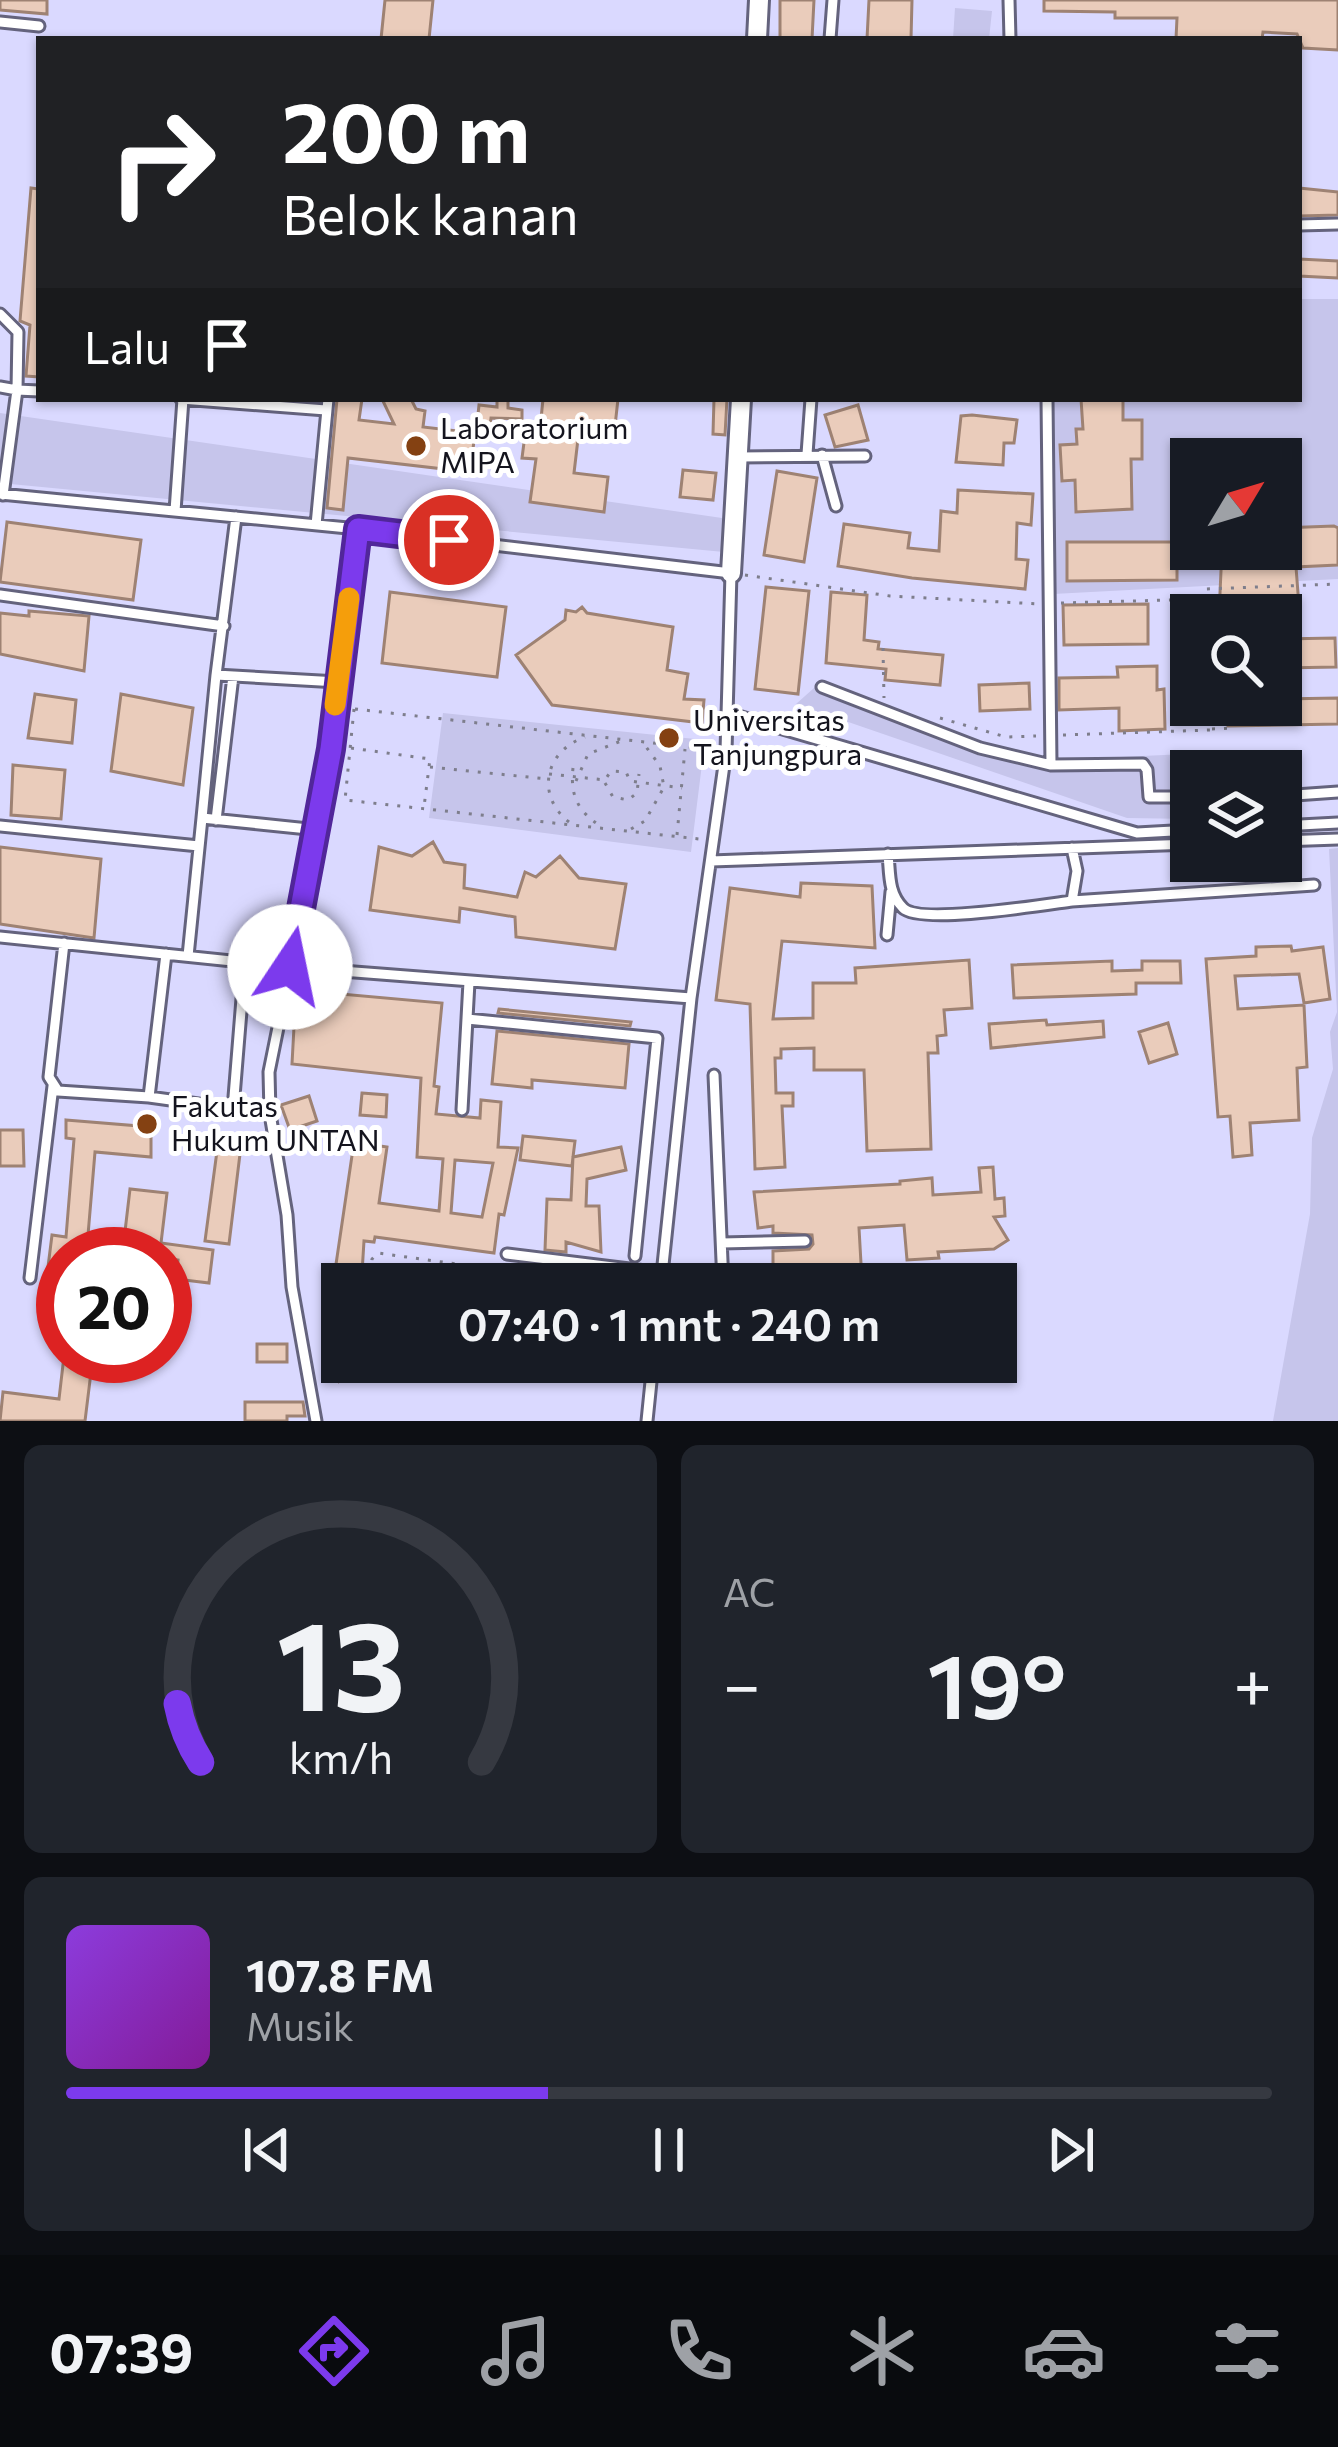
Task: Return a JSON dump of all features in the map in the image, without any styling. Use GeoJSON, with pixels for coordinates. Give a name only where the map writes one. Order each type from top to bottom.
{"type":"FeatureCollection","features":[{"type":"Feature","properties":{"kind":"street"},"geometry":{"type":"LineString","coordinates":[[757,36],[760,0]]}},
{"type":"Feature","properties":{"kind":"street"},"geometry":{"type":"LineString","coordinates":[[731,573],[741,402]]}},
{"type":"Feature","properties":{"kind":"lane"},"geometry":{"type":"LineString","coordinates":[[830,36],[833,0]]}},
{"type":"Feature","properties":{"kind":"lane"},"geometry":{"type":"LineString","coordinates":[[1009,0],[1010,36]]}},
{"type":"Feature","properties":{"kind":"lane"},"geometry":{"type":"LineString","coordinates":[[0,22],[39,26]]}},
{"type":"Feature","properties":{"kind":"lane"},"geometry":{"type":"LineString","coordinates":[[1302,225],[1338,224]]}},
{"type":"Feature","properties":{"kind":"lane"},"geometry":{"type":"LineString","coordinates":[[0,314],[18,332],[17,390],[1,495],[358,529],[731,573],[726,751],[691,998],[664,1263]]}},
{"type":"Feature","properties":{"kind":"lane"},"geometry":{"type":"LineString","coordinates":[[0,387],[36,391]]}},
{"type":"Feature","properties":{"kind":"lane"},"geometry":{"type":"LineString","coordinates":[[175,511],[182,402]]}},
{"type":"Feature","properties":{"kind":"lane"},"geometry":{"type":"LineString","coordinates":[[254,402],[327,405],[316,525]]}},
{"type":"Feature","properties":{"kind":"lane"},"geometry":{"type":"LineString","coordinates":[[807,454],[811,402]]}},
{"type":"Feature","properties":{"kind":"lane"},"geometry":{"type":"LineString","coordinates":[[1047,402],[1051,765]]}},
{"type":"Feature","properties":{"kind":"lane"},"geometry":{"type":"LineString","coordinates":[[822,455],[836,506]]}},
{"type":"Feature","properties":{"kind":"lane"},"geometry":{"type":"LineString","coordinates":[[740,457],[865,456]]}},
{"type":"Feature","properties":{"kind":"lane"},"geometry":{"type":"LineString","coordinates":[[188,956],[236,517]]}},
{"type":"Feature","properties":{"kind":"lane"},"geometry":{"type":"LineString","coordinates":[[316,1421],[292,1287],[269,1072],[318,830],[358,529]]}},
{"type":"Feature","properties":{"kind":"lane"},"geometry":{"type":"LineString","coordinates":[[0,595],[224,626]]}},
{"type":"Feature","properties":{"kind":"lane"},"geometry":{"type":"LineString","coordinates":[[216,675],[338,682]]}},
{"type":"Feature","properties":{"kind":"lane"},"geometry":{"type":"LineString","coordinates":[[217,820],[232,676]]}},
{"type":"Feature","properties":{"kind":"lane"},"geometry":{"type":"LineString","coordinates":[[822,687],[980,748],[1051,765],[1142,764],[1147,770],[1149,796],[1170,796]]}},
{"type":"Feature","properties":{"kind":"lane"},"geometry":{"type":"LineString","coordinates":[[728,713],[1136,833],[1170,831]]}},
{"type":"Feature","properties":{"kind":"lane"},"geometry":{"type":"LineString","coordinates":[[1302,795],[1338,792]]}},
{"type":"Feature","properties":{"kind":"lane"},"geometry":{"type":"LineString","coordinates":[[202,818],[318,830]]}},
{"type":"Feature","properties":{"kind":"lane"},"geometry":{"type":"LineString","coordinates":[[1302,825],[1338,823]]}},
{"type":"Feature","properties":{"kind":"lane"},"geometry":{"type":"LineString","coordinates":[[0,826],[199,846]]}},
{"type":"Feature","properties":{"kind":"lane"},"geometry":{"type":"LineString","coordinates":[[1302,840],[1338,839]]}},
{"type":"Feature","properties":{"kind":"lane"},"geometry":{"type":"LineString","coordinates":[[711,861],[1170,845]]}},
{"type":"Feature","properties":{"kind":"lane"},"geometry":{"type":"LineString","coordinates":[[1072,848],[1077,871],[1072,902]]}},
{"type":"Feature","properties":{"kind":"lane"},"geometry":{"type":"LineString","coordinates":[[887,935],[888,854]]}},
{"type":"Feature","properties":{"kind":"lane"},"geometry":{"type":"LineString","coordinates":[[891,892],[900,905],[922,917],[1314,885]]}},
{"type":"Feature","properties":{"kind":"lane"},"geometry":{"type":"LineString","coordinates":[[0,938],[290,967],[691,998]]}},
{"type":"Feature","properties":{"kind":"lane"},"geometry":{"type":"LineString","coordinates":[[64,943],[49,1077],[58,1091],[149,1097],[270,1114]]}},
{"type":"Feature","properties":{"kind":"lane"},"geometry":{"type":"LineString","coordinates":[[149,1097],[166,954]]}},
{"type":"Feature","properties":{"kind":"lane"},"geometry":{"type":"LineString","coordinates":[[233,1109],[244,962]]}},
{"type":"Feature","properties":{"kind":"lane"},"geometry":{"type":"LineString","coordinates":[[462,1110],[470,982]]}},
{"type":"Feature","properties":{"kind":"lane"},"geometry":{"type":"LineString","coordinates":[[467,1019],[657,1038],[635,1256]]}},
{"type":"Feature","properties":{"kind":"lane"},"geometry":{"type":"LineString","coordinates":[[714,1075],[722,1263]]}},
{"type":"Feature","properties":{"kind":"lane"},"geometry":{"type":"LineString","coordinates":[[30,1278],[53,1085]]}},
{"type":"Feature","properties":{"kind":"lane"},"geometry":{"type":"LineString","coordinates":[[722,1243],[806,1241]]}},
{"type":"Feature","properties":{"kind":"lane"},"geometry":{"type":"LineString","coordinates":[[507,1254],[565,1263]]}},
{"type":"Feature","properties":{"kind":"lane"},"geometry":{"type":"LineString","coordinates":[[647,1421],[651,1383]]}},
{"type":"Feature","properties":{"kind":"path"},"geometry":{"type":"LineString","coordinates":[[731,573],[890,596],[1052,603],[1170,600]]}},
{"type":"Feature","properties":{"kind":"path"},"geometry":{"type":"LineString","coordinates":[[1204,594],[1204,589],[1338,584]]}},
{"type":"Feature","properties":{"kind":"path"},"geometry":{"type":"LineString","coordinates":[[883,648],[884,703]]}},
{"type":"Feature","properties":{"kind":"path"},"geometry":{"type":"LineString","coordinates":[[714,841],[345,800],[354,709],[726,751]]}},
{"type":"Feature","properties":{"kind":"path"},"geometry":{"type":"LineString","coordinates":[[930,715],[1006,736],[1233,728]]}},
{"type":"Feature","properties":{"kind":"path"},"geometry":{"type":"LineString","coordinates":[[573,825],[554,806],[548,776],[559,751],[586,736]]}},
{"type":"Feature","properties":{"kind":"path"},"geometry":{"type":"LineString","coordinates":[[575,778],[588,754],[623,740]]}},
{"type":"Feature","properties":{"kind":"path"},"geometry":{"type":"LineString","coordinates":[[628,831],[645,821],[664,787],[660,766],[643,742]]}},
{"type":"Feature","properties":{"kind":"path"},"geometry":{"type":"LineString","coordinates":[[677,837],[686,747]]}},
{"type":"Feature","properties":{"kind":"path"},"geometry":{"type":"LineString","coordinates":[[350,748],[430,759],[424,808]]}},
{"type":"Feature","properties":{"kind":"path"},"geometry":{"type":"LineString","coordinates":[[429,767],[605,780]]}},
{"type":"Feature","properties":{"kind":"path"},"geometry":{"type":"LineString","coordinates":[[573,768],[573,799],[587,818],[603,828]]}},
{"type":"Feature","properties":{"kind":"path"},"geometry":{"type":"LineString","coordinates":[[605,780],[619,769],[630,781],[682,788]]}},
{"type":"Feature","properties":{"kind":"path"},"geometry":{"type":"LineString","coordinates":[[605,780],[610,793],[622,801],[637,793],[639,773]]}},
{"type":"Feature","properties":{"kind":"path"},"geometry":{"type":"LineString","coordinates":[[372,1263],[378,1253],[449,1263]]}},
{"type":"Feature","properties":{"kind":"shaded area","name":"Universitas Tanjungpura"},"geometry":{"type":"Polygon","coordinates":[[[0,0],[1338,0],[1338,1421],[0,1421],[0,0]]]}},
{"type":"Feature","properties":{"kind":"shaded area"},"geometry":{"type":"Polygon","coordinates":[[[955,8],[992,11],[989,36],[953,36],[955,8]]]}},
{"type":"Feature","properties":{"kind":"shaded area"},"geometry":{"type":"Polygon","coordinates":[[[1302,299],[1338,299],[1338,579],[1053,594],[1051,402],[1302,402],[1302,299]]]}},
{"type":"Feature","properties":{"kind":"shaded area"},"geometry":{"type":"Polygon","coordinates":[[[0,413],[722,518],[724,552],[0,483],[0,413]]]}},
{"type":"Feature","properties":{"kind":"shaded area"},"geometry":{"type":"Polygon","coordinates":[[[823,680],[939,740],[1056,760],[1170,755],[1170,819],[1127,818],[796,704],[823,680]]]}},
{"type":"Feature","properties":{"kind":"shaded area"},"geometry":{"type":"Polygon","coordinates":[[[443,713],[705,740],[691,852],[429,818],[443,713]]]}},
{"type":"Feature","properties":{"kind":"shaded area"},"geometry":{"type":"Polygon","coordinates":[[[1338,848],[1338,1421],[1273,1421],[1310,1214],[1312,1138],[1333,1069],[1330,1032],[1337,1012],[1329,849],[1338,848]]]}},
{"type":"Feature","properties":{"kind":"building"},"geometry":{"type":"Polygon","coordinates":[[[0,0],[47,0],[47,14],[0,10],[0,0]]]}},
{"type":"Feature","properties":{"kind":"building"},"geometry":{"type":"Polygon","coordinates":[[[385,0],[433,0],[429,36],[381,36],[385,0]]]}},
{"type":"Feature","properties":{"kind":"building"},"geometry":{"type":"Polygon","coordinates":[[[780,0],[814,0],[812,36],[780,36],[780,0]]]}},
{"type":"Feature","properties":{"kind":"building"},"geometry":{"type":"Polygon","coordinates":[[[869,0],[912,0],[911,36],[867,36],[869,0]]]}},
{"type":"Feature","properties":{"kind":"building"},"geometry":{"type":"Polygon","coordinates":[[[1044,0],[1338,0],[1338,50],[1303,48],[1302,36],[1297,34],[1176,36],[1177,18],[1044,11],[1044,0]]]}},
{"type":"Feature","properties":{"kind":"building"},"geometry":{"type":"Polygon","coordinates":[[[31,188],[36,189],[36,377],[26,376],[30,325],[20,321],[31,188]]]}},
{"type":"Feature","properties":{"kind":"building"},"geometry":{"type":"Polygon","coordinates":[[[1302,188],[1338,192],[1338,215],[1302,216],[1302,188]]]}},
{"type":"Feature","properties":{"kind":"building"},"geometry":{"type":"Polygon","coordinates":[[[1302,259],[1338,261],[1338,278],[1302,276],[1302,259]]]}},
{"type":"Feature","properties":{"kind":"building"},"geometry":{"type":"Polygon","coordinates":[[[337,402],[362,402],[359,420],[394,424],[383,402],[412,402],[416,409],[425,411],[423,427],[475,433],[470,472],[348,458],[343,510],[327,508],[337,402]]]}},
{"type":"Feature","properties":{"kind":"building"},"geometry":{"type":"Polygon","coordinates":[[[497,402],[508,402],[508,408],[522,410],[522,419],[491,418],[490,426],[477,424],[479,405],[497,407],[497,402]]]}},
{"type":"Feature","properties":{"kind":"building"},"geometry":{"type":"Polygon","coordinates":[[[543,402],[618,402],[615,426],[580,422],[574,473],[608,477],[604,512],[530,502],[536,459],[522,458],[526,427],[540,429],[543,402]]]}},
{"type":"Feature","properties":{"kind":"building"},"geometry":{"type":"Polygon","coordinates":[[[714,402],[727,402],[725,435],[713,434],[714,402]]]}},
{"type":"Feature","properties":{"kind":"building"},"geometry":{"type":"Polygon","coordinates":[[[1081,402],[1123,402],[1123,420],[1142,420],[1142,459],[1131,459],[1132,509],[1076,512],[1075,480],[1062,481],[1060,445],[1077,444],[1076,429],[1083,429],[1081,402]]]}},
{"type":"Feature","properties":{"kind":"building"},"geometry":{"type":"Polygon","coordinates":[[[858,405],[868,440],[835,447],[825,415],[858,405]]]}},
{"type":"Feature","properties":{"kind":"building"},"geometry":{"type":"Polygon","coordinates":[[[961,416],[1017,420],[1014,443],[1004,443],[1003,465],[956,462],[961,416]]]}},
{"type":"Feature","properties":{"kind":"building"},"geometry":{"type":"Polygon","coordinates":[[[683,470],[716,473],[713,500],[680,497],[683,470]]]}},
{"type":"Feature","properties":{"kind":"building"},"geometry":{"type":"Polygon","coordinates":[[[777,471],[817,478],[804,562],[764,555],[777,471]]]}},
{"type":"Feature","properties":{"kind":"building"},"geometry":{"type":"Polygon","coordinates":[[[958,490],[1033,494],[1031,525],[1017,523],[1016,559],[1028,560],[1025,589],[838,566],[844,524],[910,533],[908,548],[939,551],[941,511],[957,513],[958,490]]]}},
{"type":"Feature","properties":{"kind":"building"},"geometry":{"type":"Polygon","coordinates":[[[7,522],[141,540],[133,600],[0,582],[7,522]]]}},
{"type":"Feature","properties":{"kind":"building"},"geometry":{"type":"Polygon","coordinates":[[[1302,527],[1338,528],[1338,565],[1302,567],[1302,527]]]}},
{"type":"Feature","properties":{"kind":"building"},"geometry":{"type":"Polygon","coordinates":[[[1067,542],[1170,542],[1170,570],[1177,570],[1177,580],[1067,581],[1067,542]]]}},
{"type":"Feature","properties":{"kind":"building"},"geometry":{"type":"Polygon","coordinates":[[[1221,570],[1296,570],[1298,594],[1220,594],[1221,570]]]}},
{"type":"Feature","properties":{"kind":"building"},"geometry":{"type":"Polygon","coordinates":[[[766,587],[809,591],[798,694],[755,689],[766,587]]]}},
{"type":"Feature","properties":{"kind":"building"},"geometry":{"type":"Polygon","coordinates":[[[390,592],[506,607],[497,677],[382,663],[390,592]]]}},
{"type":"Feature","properties":{"kind":"building"},"geometry":{"type":"Polygon","coordinates":[[[831,592],[867,595],[864,640],[879,642],[878,649],[943,655],[940,685],[885,680],[886,669],[826,663],[831,592]]]}},
{"type":"Feature","properties":{"kind":"building"},"geometry":{"type":"Polygon","coordinates":[[[1148,604],[1148,644],[1064,645],[1063,605],[1148,604]]]}},
{"type":"Feature","properties":{"kind":"building"},"geometry":{"type":"Polygon","coordinates":[[[582,607],[587,613],[673,627],[667,670],[688,674],[684,699],[704,700],[702,723],[552,705],[516,655],[565,620],[566,610],[576,612],[582,607]]]}},
{"type":"Feature","properties":{"kind":"building"},"geometry":{"type":"Polygon","coordinates":[[[29,611],[89,616],[84,671],[0,654],[0,613],[29,616],[29,611]]]}},
{"type":"Feature","properties":{"kind":"building"},"geometry":{"type":"Polygon","coordinates":[[[1335,638],[1336,667],[1302,668],[1302,639],[1335,638]]]}},
{"type":"Feature","properties":{"kind":"building"},"geometry":{"type":"Polygon","coordinates":[[[1157,666],[1157,690],[1164,689],[1165,729],[1119,731],[1119,708],[1059,710],[1059,678],[1118,677],[1117,667],[1157,666]]]}},
{"type":"Feature","properties":{"kind":"building"},"geometry":{"type":"Polygon","coordinates":[[[1029,683],[1030,709],[980,711],[979,685],[1029,683]]]}},
{"type":"Feature","properties":{"kind":"building"},"geometry":{"type":"Polygon","coordinates":[[[35,694],[76,700],[72,743],[28,738],[35,694]]]}},
{"type":"Feature","properties":{"kind":"building"},"geometry":{"type":"Polygon","coordinates":[[[121,694],[193,708],[183,785],[111,771],[121,694]]]}},
{"type":"Feature","properties":{"kind":"building"},"geometry":{"type":"Polygon","coordinates":[[[1338,698],[1338,724],[1302,725],[1302,699],[1338,698]]]}},
{"type":"Feature","properties":{"kind":"building"},"geometry":{"type":"Polygon","coordinates":[[[13,765],[65,770],[61,819],[11,815],[13,765]]]}},
{"type":"Feature","properties":{"kind":"building"},"geometry":{"type":"Polygon","coordinates":[[[433,842],[444,862],[465,865],[464,888],[517,897],[525,872],[536,877],[560,856],[579,878],[626,884],[615,949],[516,937],[515,917],[460,908],[459,922],[370,910],[379,847],[412,856],[433,842]]]}},
{"type":"Feature","properties":{"kind":"building"},"geometry":{"type":"Polygon","coordinates":[[[0,847],[101,859],[94,938],[0,924],[0,847]]]}},
{"type":"Feature","properties":{"kind":"building"},"geometry":{"type":"Polygon","coordinates":[[[801,883],[872,886],[875,948],[782,941],[773,1019],[813,1018],[813,983],[856,983],[855,968],[969,960],[972,1008],[944,1010],[946,1035],[937,1036],[938,1053],[928,1053],[931,1149],[867,1151],[864,1070],[814,1070],[814,1048],[781,1049],[781,1058],[775,1058],[776,1093],[793,1093],[793,1106],[782,1106],[785,1167],[755,1169],[750,1004],[716,1000],[730,888],[800,897],[801,883]]]}},
{"type":"Feature","properties":{"kind":"building"},"geometry":{"type":"Polygon","coordinates":[[[1291,946],[1292,951],[1323,947],[1330,999],[1304,1003],[1299,974],[1235,976],[1238,1009],[1304,1005],[1307,1067],[1297,1068],[1299,1120],[1250,1123],[1252,1155],[1233,1157],[1230,1116],[1218,1117],[1206,959],[1256,956],[1256,947],[1291,946]]]}},
{"type":"Feature","properties":{"kind":"building"},"geometry":{"type":"Polygon","coordinates":[[[1112,961],[1112,971],[1142,970],[1142,961],[1180,961],[1181,983],[1136,983],[1136,994],[1014,998],[1012,965],[1112,961]]]}},
{"type":"Feature","properties":{"kind":"building"},"geometry":{"type":"Polygon","coordinates":[[[296,990],[442,1003],[436,1114],[480,1118],[481,1100],[501,1102],[498,1147],[518,1148],[504,1215],[499,1214],[494,1253],[375,1237],[374,1242],[364,1241],[363,1263],[336,1263],[354,1142],[387,1147],[379,1203],[439,1211],[443,1159],[417,1157],[421,1078],[292,1064],[296,990]],[[455,1160],[451,1213],[482,1217],[493,1163],[455,1160]]]}},
{"type":"Feature","properties":{"kind":"building"},"geometry":{"type":"Polygon","coordinates":[[[499,1009],[631,1022],[630,1026],[498,1013],[499,1009]]]}},
{"type":"Feature","properties":{"kind":"building"},"geometry":{"type":"Polygon","coordinates":[[[1046,1020],[1047,1025],[1103,1021],[1104,1037],[991,1048],[989,1024],[1046,1020]]]}},
{"type":"Feature","properties":{"kind":"building"},"geometry":{"type":"Polygon","coordinates":[[[1168,1023],[1177,1054],[1149,1063],[1139,1032],[1168,1023]]]}},
{"type":"Feature","properties":{"kind":"building"},"geometry":{"type":"Polygon","coordinates":[[[497,1031],[629,1044],[625,1088],[532,1080],[532,1088],[492,1084],[497,1031]]]}},
{"type":"Feature","properties":{"kind":"building"},"geometry":{"type":"Polygon","coordinates":[[[362,1093],[387,1095],[386,1117],[360,1115],[362,1093]]]}},
{"type":"Feature","properties":{"kind":"building"},"geometry":{"type":"Polygon","coordinates":[[[309,1096],[317,1121],[290,1130],[281,1105],[309,1096]]]}},
{"type":"Feature","properties":{"kind":"building"},"geometry":{"type":"Polygon","coordinates":[[[66,1120],[151,1127],[151,1157],[95,1152],[89,1227],[67,1227],[74,1139],[66,1138],[66,1120]]]}},
{"type":"Feature","properties":{"kind":"building"},"geometry":{"type":"Polygon","coordinates":[[[0,1130],[23,1130],[24,1166],[0,1166],[0,1130]]]}},
{"type":"Feature","properties":{"kind":"building"},"geometry":{"type":"Polygon","coordinates":[[[523,1136],[575,1141],[572,1166],[520,1160],[523,1136]]]}},
{"type":"Feature","properties":{"kind":"building"},"geometry":{"type":"Polygon","coordinates":[[[621,1147],[626,1170],[587,1179],[586,1206],[599,1206],[601,1252],[566,1242],[566,1252],[545,1250],[547,1199],[571,1200],[573,1157],[621,1147]]]}},
{"type":"Feature","properties":{"kind":"building"},"geometry":{"type":"Polygon","coordinates":[[[217,1151],[240,1154],[229,1244],[205,1241],[217,1151]]]}},
{"type":"Feature","properties":{"kind":"building"},"geometry":{"type":"Polygon","coordinates":[[[993,1167],[995,1199],[1004,1198],[1005,1216],[994,1217],[1008,1240],[994,1249],[938,1252],[939,1258],[907,1260],[904,1225],[859,1228],[861,1263],[773,1263],[773,1251],[809,1249],[812,1235],[773,1233],[773,1226],[758,1228],[754,1192],[932,1178],[933,1195],[981,1192],[979,1168],[993,1167]]]}},
{"type":"Feature","properties":{"kind":"building"},"geometry":{"type":"Polygon","coordinates":[[[130,1189],[167,1193],[163,1227],[126,1227],[130,1189]]]}},
{"type":"Feature","properties":{"kind":"building"},"geometry":{"type":"Polygon","coordinates":[[[192,1247],[213,1250],[209,1283],[192,1281],[192,1247]]]}},
{"type":"Feature","properties":{"kind":"building"},"geometry":{"type":"Polygon","coordinates":[[[257,1344],[287,1344],[287,1362],[257,1362],[257,1344]]]}},
{"type":"Feature","properties":{"kind":"building"},"geometry":{"type":"Polygon","coordinates":[[[61,1383],[90,1383],[85,1421],[0,1421],[3,1392],[59,1399],[61,1383]]]}},
{"type":"Feature","properties":{"kind":"building"},"geometry":{"type":"Polygon","coordinates":[[[245,1402],[303,1402],[305,1416],[245,1421],[245,1402]]]}},
{"type":"Feature","properties":{"kind":"slow traffic"},"geometry":{"type":"LineString","coordinates":[[335,705],[349,598]]}},
{"type":"Feature","properties":{"kind":"place","name":"Laboratorium MIPA"},"geometry":{"type":"Point","coordinates":[416,446]}},
{"type":"Feature","properties":{"kind":"place","name":"Universitas Tanjungpura"},"geometry":{"type":"Point","coordinates":[669,738]}},
{"type":"Feature","properties":{"kind":"place","name":"Fakutas Hukum UNTAN"},"geometry":{"type":"Point","coordinates":[147,1124]}},
{"type":"Feature","properties":{"kind":"route"},"geometry":{"type":"LineString","coordinates":[[290,967],[331,749],[358,529],[449,540]]}}]}
